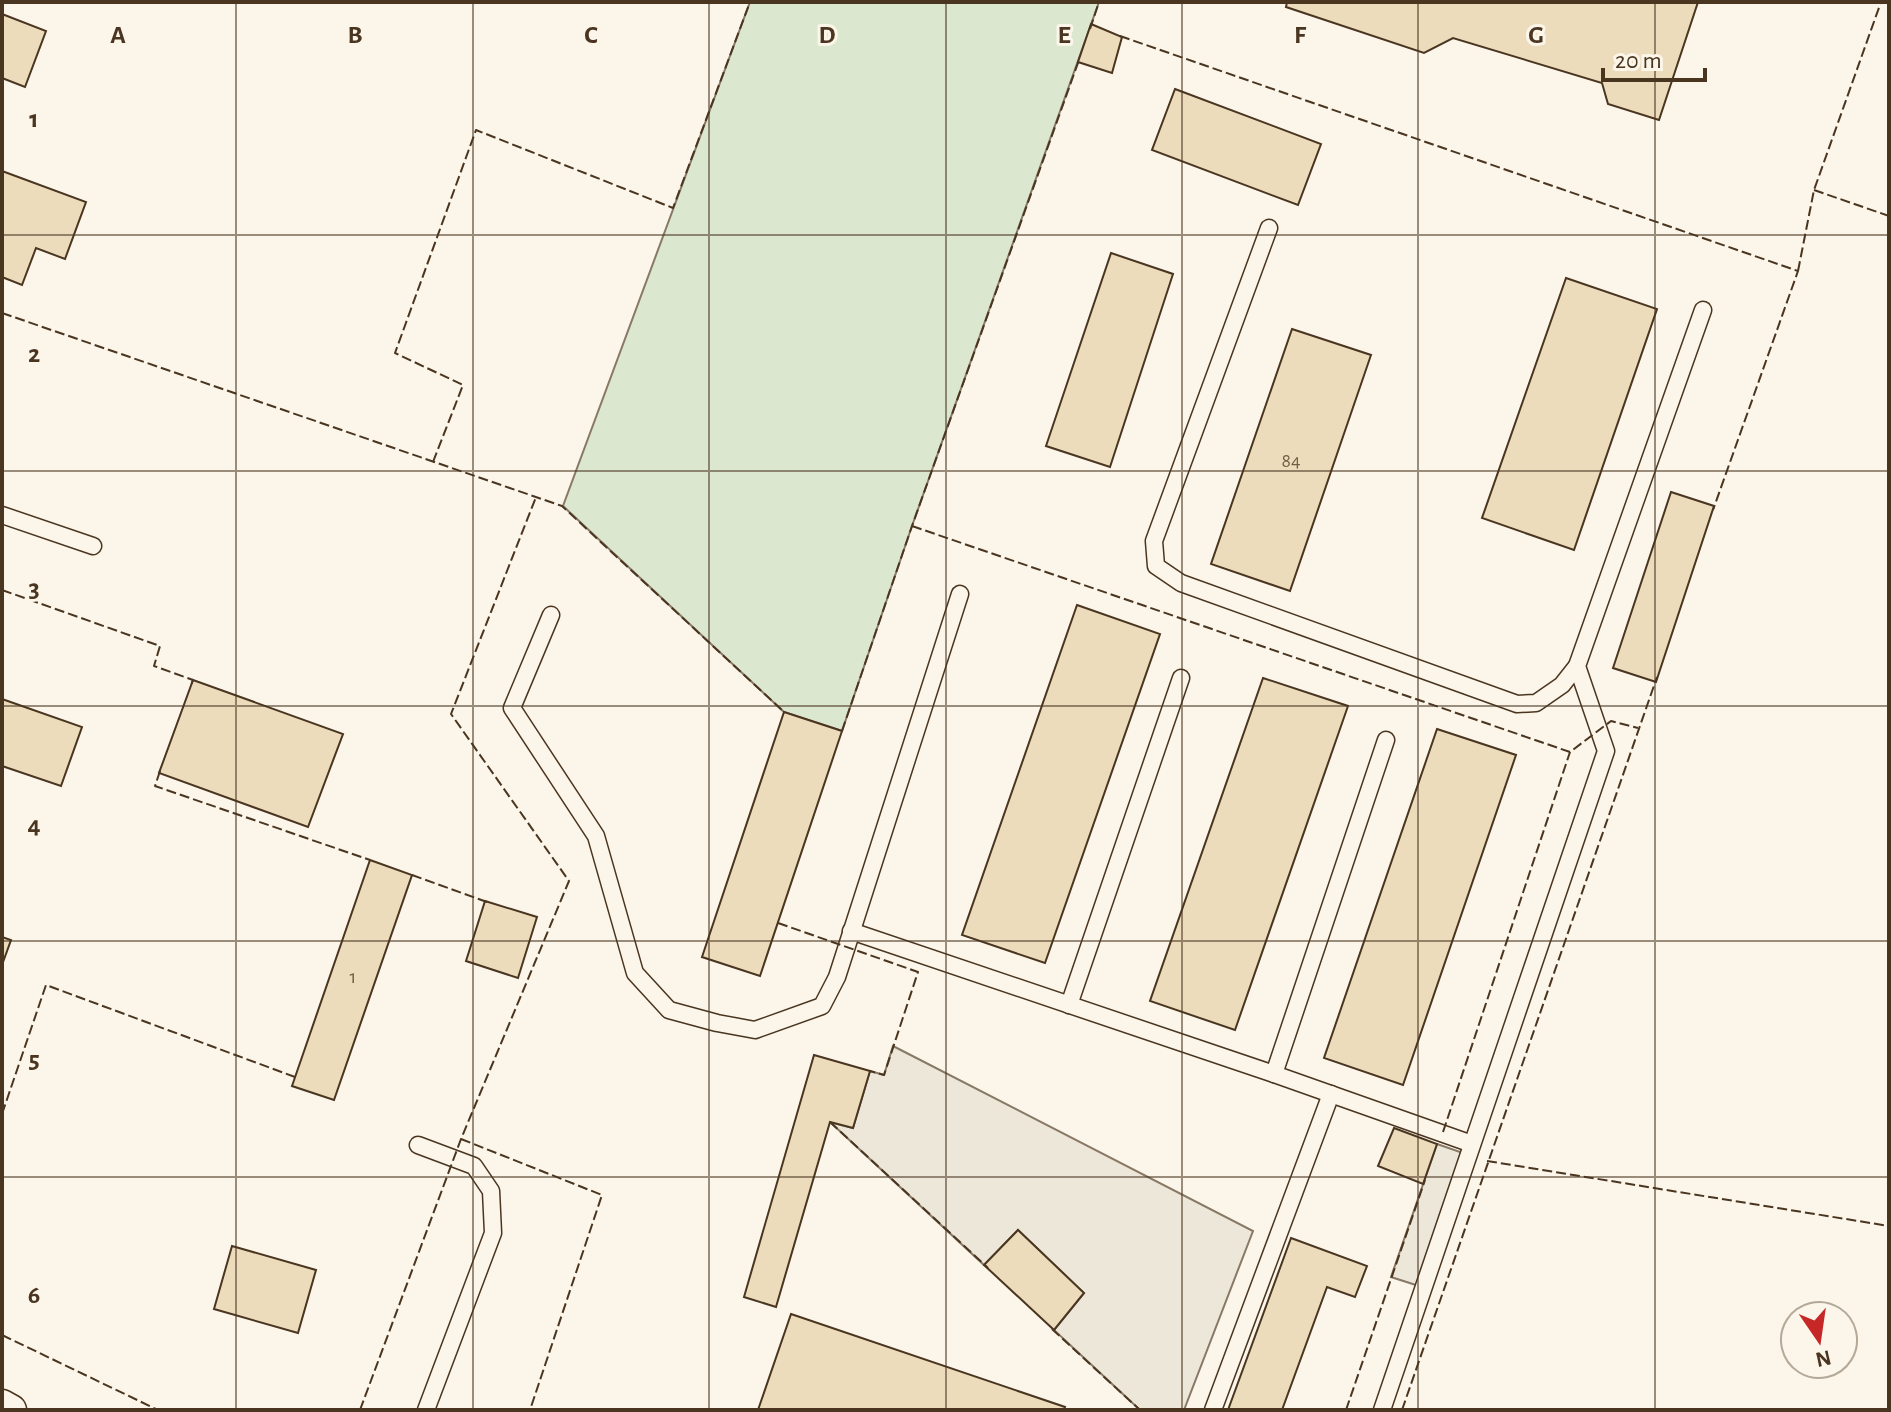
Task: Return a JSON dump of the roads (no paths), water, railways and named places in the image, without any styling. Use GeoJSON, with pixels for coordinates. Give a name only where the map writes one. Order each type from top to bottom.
{"type":"FeatureCollection","features":[{"type":"Feature","properties":{"kind":"street"},"geometry":{"type":"LineString","coordinates":[[2,1405],[11,1410]]}},
{"type":"Feature","properties":{"kind":"lane"},"geometry":{"type":"LineString","coordinates":[[1269,228],[1154,541],[1156,566],[1181,583],[1517,704],[1536,703],[1562,685],[1577,666],[1703,310]]}},
{"type":"Feature","properties":{"kind":"lane"},"geometry":{"type":"LineString","coordinates":[[2,515],[93,546]]}},
{"type":"Feature","properties":{"kind":"lane"},"geometry":{"type":"LineString","coordinates":[[551,615],[512,708],[596,836],[635,973],[669,1010],[755,1030],[822,1006],[837,977],[960,594]]}},
{"type":"Feature","properties":{"kind":"lane"},"geometry":{"type":"LineString","coordinates":[[1382,1410],[1606,751],[1577,666]]}},
{"type":"Feature","properties":{"kind":"lane"},"geometry":{"type":"LineString","coordinates":[[1069,1005],[1181,678]]}},
{"type":"Feature","properties":{"kind":"lane"},"geometry":{"type":"LineString","coordinates":[[1274,1074],[1386,740]]}},
{"type":"Feature","properties":{"kind":"lane"},"geometry":{"type":"LineString","coordinates":[[851,931],[1472,1144]]}},
{"type":"Feature","properties":{"kind":"lane"},"geometry":{"type":"LineString","coordinates":[[1213,1410],[1331,1094]]}},
{"type":"Feature","properties":{"kind":"lane"},"geometry":{"type":"LineString","coordinates":[[418,1145],[474,1166],[491,1191],[493,1233],[426,1410]]}}]}
